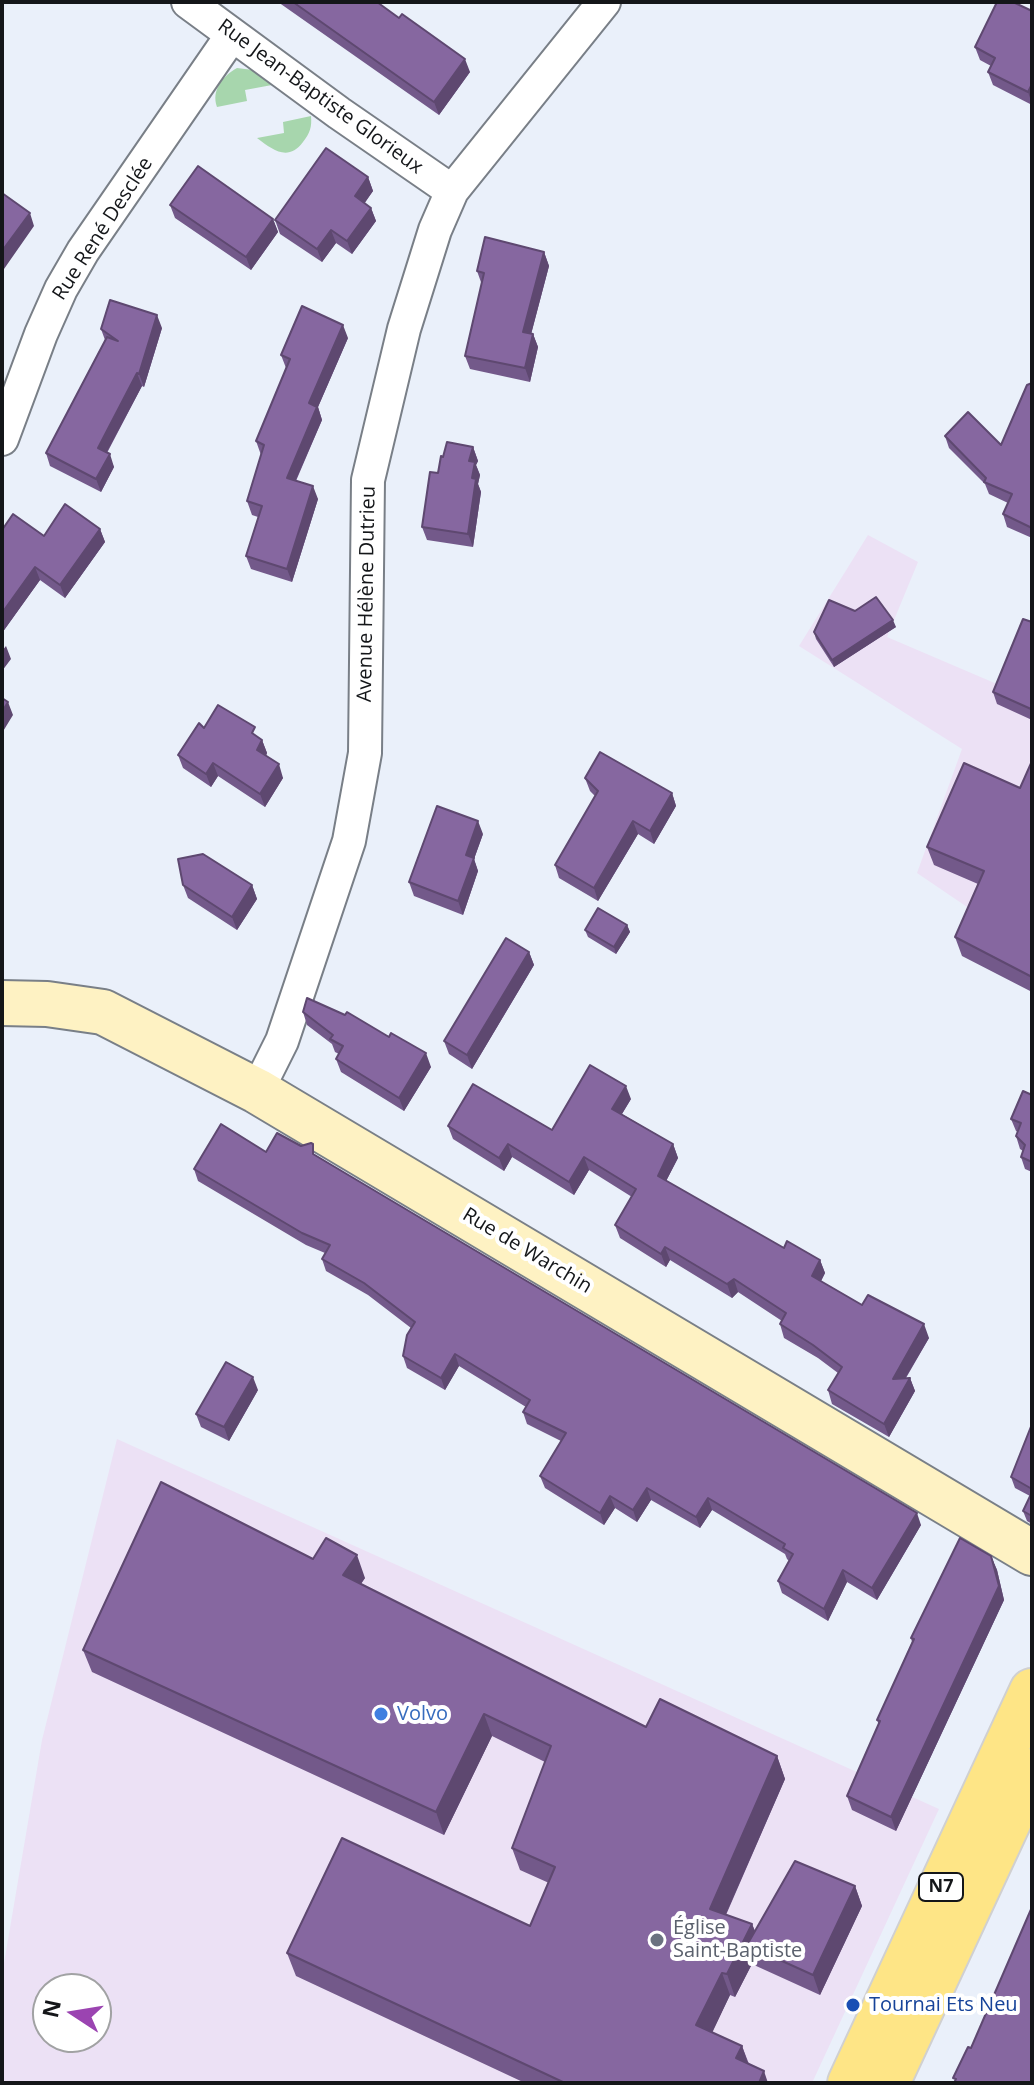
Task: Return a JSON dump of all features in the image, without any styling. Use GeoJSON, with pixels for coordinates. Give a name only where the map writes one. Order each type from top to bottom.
{"type":"FeatureCollection","features":[{"type":"Feature","properties":{"kind":"main road","name":"N7"},"geometry":{"type":"LineString","coordinates":[[850,2083],[1032,1691]]}},
{"type":"Feature","properties":{"kind":"main road","name":"N7"},"geometry":{"type":"LineString","coordinates":[[887,2083],[1032,1771]]}},
{"type":"Feature","properties":{"kind":"street","name":"Rue Jean-Baptiste Glorieux"},"geometry":{"type":"LineString","coordinates":[[188,2],[452,191]]}},
{"type":"Feature","properties":{"kind":"street","name":"Avenue Hélène Dutrieu"},"geometry":{"type":"LineString","coordinates":[[257,1091],[282,1041],[349,841],[365,753],[368,480],[404,329],[435,230],[452,191],[604,2]]}},
{"type":"Feature","properties":{"kind":"street","name":"Rue René Desclée"},"geometry":{"type":"LineString","coordinates":[[2,439],[61,289],[83,251],[232,35]]}},
{"type":"Feature","properties":{"kind":"street","name":"Rue de Warchin"},"geometry":{"type":"LineString","coordinates":[[2,1003],[47,1004],[103,1012],[257,1091],[1032,1553]]}},
{"type":"Feature","properties":{"kind":"shaded area"},"geometry":{"type":"Polygon","coordinates":[[[868,535],[918,562],[887,637],[1032,699],[1032,951],[917,873],[962,749],[799,646],[868,535]]]}},
{"type":"Feature","properties":{"kind":"shaded area"},"geometry":{"type":"Polygon","coordinates":[[[117,1439],[939,1809],[812,2083],[2,2083],[2,1975],[42,1740],[117,1439]]]}},
{"type":"Feature","properties":{"kind":"green space"},"geometry":{"type":"Polygon","coordinates":[[[237,68],[253,70],[272,85],[245,90],[247,101],[217,107],[216,95],[220,84],[237,68]]]}},
{"type":"Feature","properties":{"kind":"green space"},"geometry":{"type":"Polygon","coordinates":[[[311,116],[307,136],[292,152],[275,150],[257,138],[284,133],[283,122],[311,116]]]}},
{"type":"Feature","properties":{"kind":"building"},"geometry":{"type":"Polygon","coordinates":[[[293,2],[377,2],[399,18],[402,14],[465,59],[434,102],[293,2]]]}},
{"type":"Feature","properties":{"kind":"building"},"geometry":{"type":"Polygon","coordinates":[[[997,2],[1013,2],[1032,11],[1032,84],[1028,92],[988,72],[995,58],[975,47],[997,2]]]}},
{"type":"Feature","properties":{"kind":"building"},"geometry":{"type":"Polygon","coordinates":[[[326,148],[368,177],[355,196],[371,208],[347,241],[331,230],[317,249],[275,220],[326,148]]]}},
{"type":"Feature","properties":{"kind":"building"},"geometry":{"type":"Polygon","coordinates":[[[198,166],[273,219],[246,257],[170,205],[198,166]]]}},
{"type":"Feature","properties":{"kind":"building"},"geometry":{"type":"Polygon","coordinates":[[[2,193],[30,213],[2,251],[2,193]]]}},
{"type":"Feature","properties":{"kind":"building"},"geometry":{"type":"Polygon","coordinates":[[[485,237],[544,252],[523,332],[533,334],[525,368],[465,356],[484,273],[477,271],[485,237]]]}},
{"type":"Feature","properties":{"kind":"building"},"geometry":{"type":"Polygon","coordinates":[[[110,300],[157,315],[139,374],[98,448],[110,454],[96,479],[46,453],[107,337],[118,341],[101,329],[110,300]]]}},
{"type":"Feature","properties":{"kind":"building"},"geometry":{"type":"Polygon","coordinates":[[[302,306],[343,325],[309,403],[317,407],[287,478],[313,486],[287,569],[246,556],[262,506],[247,501],[264,445],[256,441],[290,359],[281,355],[302,306]]]}},
{"type":"Feature","properties":{"kind":"building"},"geometry":{"type":"Polygon","coordinates":[[[1032,383],[1032,528],[1003,514],[1012,494],[984,482],[986,478],[945,436],[968,412],[1001,445],[1027,385],[1032,383]]]}},
{"type":"Feature","properties":{"kind":"building"},"geometry":{"type":"Polygon","coordinates":[[[447,442],[473,447],[469,461],[475,462],[472,478],[476,479],[468,534],[422,527],[430,472],[438,473],[447,442]]]}},
{"type":"Feature","properties":{"kind":"building"},"geometry":{"type":"Polygon","coordinates":[[[65,504],[100,529],[60,585],[35,567],[2,613],[2,530],[13,514],[44,536],[65,504]]]}},
{"type":"Feature","properties":{"kind":"building"},"geometry":{"type":"Polygon","coordinates":[[[876,597],[893,620],[832,660],[814,632],[829,600],[855,611],[876,597]]]}},
{"type":"Feature","properties":{"kind":"building"},"geometry":{"type":"Polygon","coordinates":[[[1023,619],[1032,622],[1031,709],[993,692],[1023,619]]]}},
{"type":"Feature","properties":{"kind":"building"},"geometry":{"type":"Polygon","coordinates":[[[2,698],[8,702],[2,712],[2,698]]]}},
{"type":"Feature","properties":{"kind":"building"},"geometry":{"type":"Polygon","coordinates":[[[218,705],[255,727],[252,733],[262,740],[257,750],[279,764],[260,794],[213,763],[206,774],[178,755],[199,723],[204,728],[218,705]]]}},
{"type":"Feature","properties":{"kind":"building"},"geometry":{"type":"Polygon","coordinates":[[[600,752],[672,793],[650,831],[633,821],[594,888],[555,865],[598,791],[585,778],[600,752]]]}},
{"type":"Feature","properties":{"kind":"building"},"geometry":{"type":"Polygon","coordinates":[[[1032,761],[1032,977],[955,937],[984,871],[927,847],[964,763],[1020,788],[1032,761]]]}},
{"type":"Feature","properties":{"kind":"building"},"geometry":{"type":"Polygon","coordinates":[[[437,806],[478,821],[466,855],[474,858],[458,901],[409,882],[437,806]]]}},
{"type":"Feature","properties":{"kind":"building"},"geometry":{"type":"Polygon","coordinates":[[[203,854],[252,885],[232,917],[183,885],[178,859],[203,854]]]}},
{"type":"Feature","properties":{"kind":"building"},"geometry":{"type":"Polygon","coordinates":[[[598,908],[627,925],[614,947],[585,930],[598,908]]]}},
{"type":"Feature","properties":{"kind":"building"},"geometry":{"type":"Polygon","coordinates":[[[506,938],[529,952],[467,1055],[444,1041],[506,938]]]}},
{"type":"Feature","properties":{"kind":"building"},"geometry":{"type":"Polygon","coordinates":[[[307,998],[345,1015],[347,1012],[389,1037],[391,1033],[426,1053],[399,1098],[336,1059],[343,1046],[330,1039],[333,1035],[303,1012],[307,998]]]}},
{"type":"Feature","properties":{"kind":"building"},"geometry":{"type":"Polygon","coordinates":[[[590,1065],[626,1086],[612,1109],[673,1144],[658,1176],[784,1248],[787,1241],[820,1260],[812,1276],[862,1305],[868,1295],[924,1324],[893,1379],[910,1378],[884,1424],[828,1390],[842,1367],[780,1324],[786,1313],[734,1279],[727,1284],[665,1247],[661,1254],[615,1225],[636,1189],[584,1157],[569,1182],[508,1144],[499,1158],[448,1126],[473,1084],[552,1130],[590,1065]]]}},
{"type":"Feature","properties":{"kind":"building"},"geometry":{"type":"Polygon","coordinates":[[[1023,1091],[1032,1095],[1032,1162],[1021,1157],[1025,1145],[1016,1136],[1021,1123],[1011,1119],[1023,1091]]]}},
{"type":"Feature","properties":{"kind":"building"},"geometry":{"type":"Polygon","coordinates":[[[221,1124],[266,1152],[277,1133],[301,1146],[313,1144],[313,1154],[917,1513],[872,1588],[843,1570],[824,1609],[778,1581],[793,1554],[783,1548],[785,1544],[708,1498],[696,1517],[647,1488],[633,1510],[610,1496],[600,1513],[540,1476],[566,1433],[523,1412],[530,1400],[455,1354],[441,1378],[403,1356],[407,1335],[415,1322],[364,1283],[322,1259],[330,1245],[302,1233],[194,1169],[221,1124]]]}},
{"type":"Feature","properties":{"kind":"building"},"geometry":{"type":"Polygon","coordinates":[[[226,1362],[253,1377],[224,1427],[196,1414],[226,1362]]]}},
{"type":"Feature","properties":{"kind":"building"},"geometry":{"type":"Polygon","coordinates":[[[1032,1424],[1032,1489],[1011,1477],[1032,1424]]]}},
{"type":"Feature","properties":{"kind":"building"},"geometry":{"type":"Polygon","coordinates":[[[161,1482],[313,1559],[326,1538],[357,1555],[343,1575],[646,1727],[660,1699],[777,1756],[710,1909],[752,1924],[727,1974],[722,1973],[696,2025],[742,2046],[736,2058],[764,2071],[759,2083],[565,2083],[287,1953],[342,1838],[530,1926],[555,1867],[512,1848],[551,1746],[484,1714],[436,1812],[83,1650],[161,1482]]]}},
{"type":"Feature","properties":{"kind":"building"},"geometry":{"type":"Polygon","coordinates":[[[1032,1492],[1032,1516],[1023,1511],[1032,1492]]]}},
{"type":"Feature","properties":{"kind":"building"},"geometry":{"type":"Polygon","coordinates":[[[960,1538],[991,1556],[999,1586],[891,1817],[847,1796],[914,1639],[911,1638],[960,1538]]]}},
{"type":"Feature","properties":{"kind":"building"},"geometry":{"type":"Polygon","coordinates":[[[795,1861],[855,1886],[813,1975],[747,1945],[795,1861]]]}},
{"type":"Feature","properties":{"kind":"building"},"geometry":{"type":"Polygon","coordinates":[[[1032,1907],[1032,2083],[954,2083],[956,2079],[953,2078],[968,2047],[971,2048],[1032,1907]]]}},
{"type":"Feature","properties":{"kind":"place","name":"Volvo"},"geometry":{"type":"Point","coordinates":[381,1714]}},
{"type":"Feature","properties":{"kind":"place","name":"Église Saint-Baptiste"},"geometry":{"type":"Point","coordinates":[657,1940]}},
{"type":"Feature","properties":{"kind":"place","name":"Tournai Ets Neu"},"geometry":{"type":"Point","coordinates":[853,2005]}}]}
